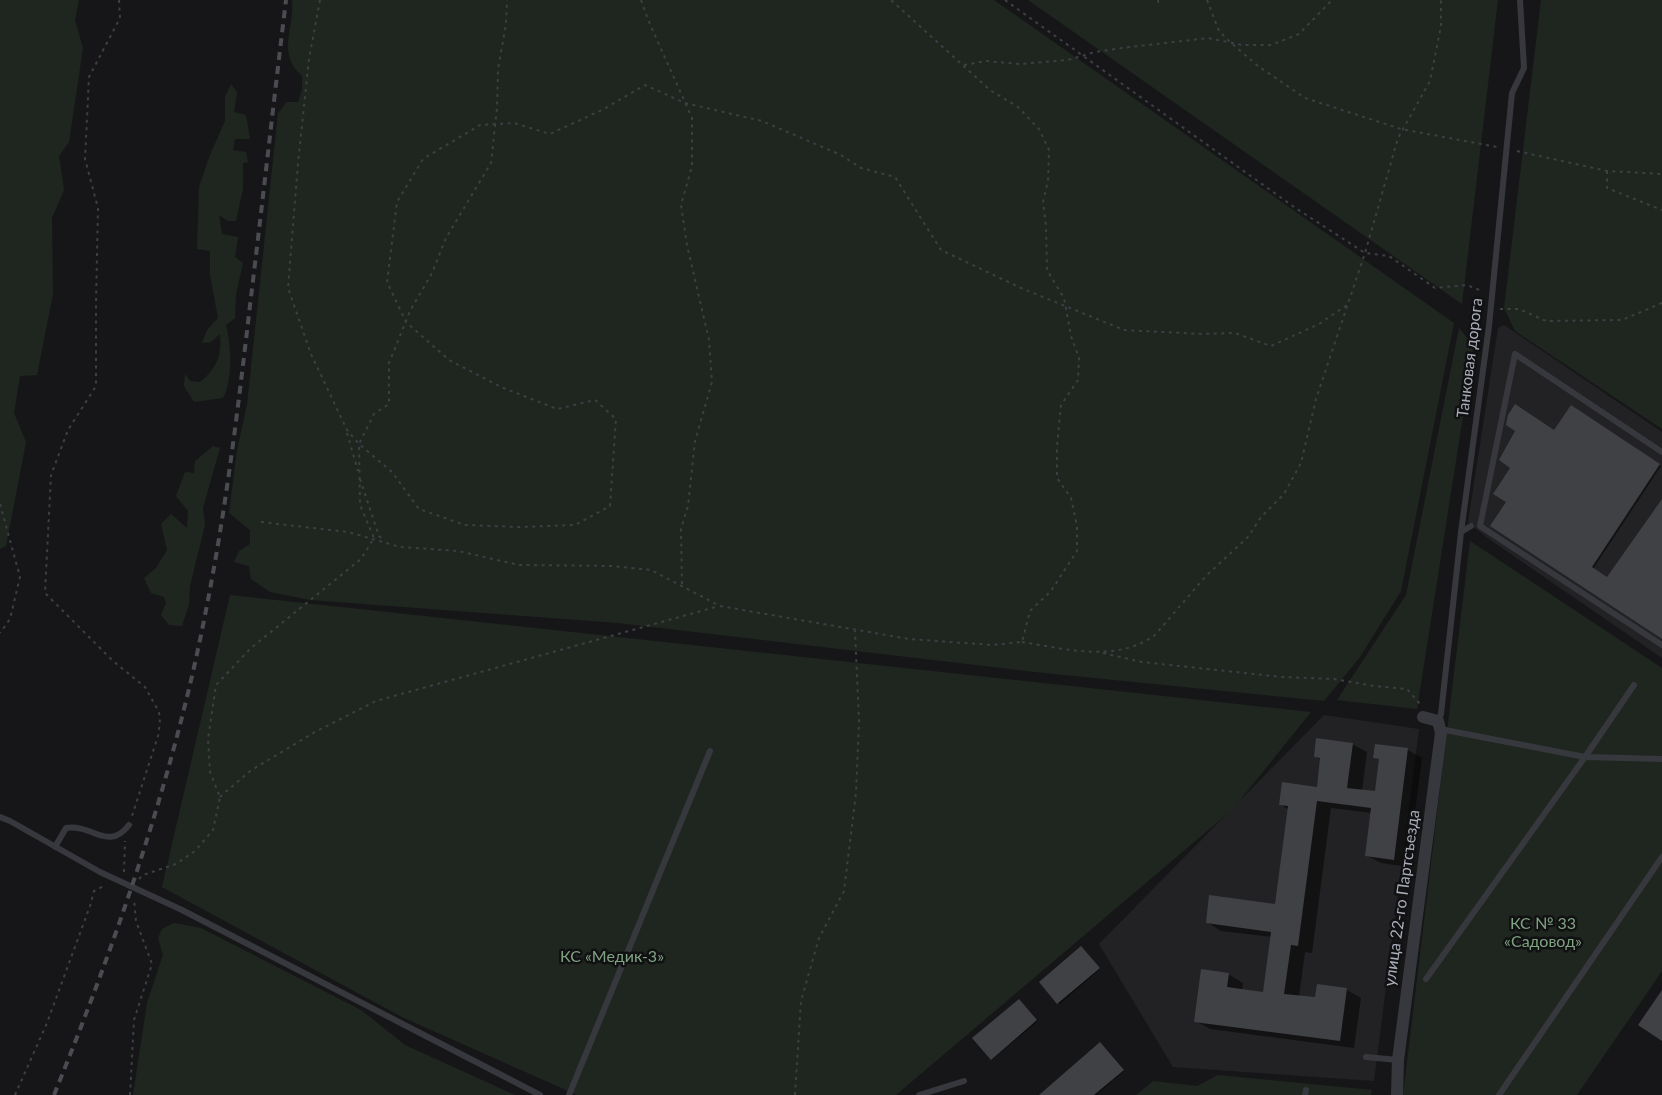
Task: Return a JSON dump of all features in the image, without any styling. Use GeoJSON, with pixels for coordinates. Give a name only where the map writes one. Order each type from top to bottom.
{"type":"FeatureCollection","features":[{"type":"Feature","properties":{"kind":"street"},"geometry":{"type":"LineString","coordinates":[[1423,717],[1439,722]]}},
{"type":"Feature","properties":{"kind":"street","name":"улица 22-го Партсъезда"},"geometry":{"type":"LineString","coordinates":[[1397,1095],[1398,1060],[1439,722]]}},
{"type":"Feature","properties":{"kind":"lane","name":"Танковая дорога"},"geometry":{"type":"LineString","coordinates":[[1439,722],[1492,295],[1512,93],[1524,68],[1520,0]]}},
{"type":"Feature","properties":{"kind":"lane"},"geometry":{"type":"LineString","coordinates":[[1662,452],[1515,354],[1480,526],[1662,645]]}},
{"type":"Feature","properties":{"kind":"lane"},"geometry":{"type":"LineString","coordinates":[[1461,531],[1471,526]]}},
{"type":"Feature","properties":{"kind":"lane"},"geometry":{"type":"LineString","coordinates":[[1426,979],[1634,685]]}},
{"type":"Feature","properties":{"kind":"lane"},"geometry":{"type":"LineString","coordinates":[[1439,722],[1585,756],[1662,759]]}},
{"type":"Feature","properties":{"kind":"lane"},"geometry":{"type":"LineString","coordinates":[[568,1095],[710,752]]}},
{"type":"Feature","properties":{"kind":"lane"},"geometry":{"type":"LineString","coordinates":[[0,818],[10,821],[100,872],[182,910],[540,1095]]}},
{"type":"Feature","properties":{"kind":"lane"},"geometry":{"type":"LineString","coordinates":[[56,848],[66,828],[81,829],[115,838],[122,834],[129,825]]}},
{"type":"Feature","properties":{"kind":"lane"},"geometry":{"type":"LineString","coordinates":[[1499,1095],[1662,857]]}},
{"type":"Feature","properties":{"kind":"lane"},"geometry":{"type":"LineString","coordinates":[[1366,1057],[1398,1060]]}},
{"type":"Feature","properties":{"kind":"lane"},"geometry":{"type":"LineString","coordinates":[[919,1095],[964,1081]]}},
{"type":"Feature","properties":{"kind":"path"},"geometry":{"type":"LineString","coordinates":[[15,1095],[47,1023],[94,891],[113,883],[124,883],[123,855],[129,825],[158,736],[160,723],[159,712],[145,687],[112,661],[45,593],[51,476],[68,430],[96,386],[98,208],[85,159],[89,77],[120,18],[118,0]]}},
{"type":"Feature","properties":{"kind":"path"},"geometry":{"type":"LineString","coordinates":[[320,0],[309,59],[288,288],[311,354],[347,430],[379,536],[388,543]]}},
{"type":"Feature","properties":{"kind":"path"},"geometry":{"type":"LineString","coordinates":[[374,538],[360,505],[359,444],[374,414],[389,404],[389,363],[406,322],[432,273],[446,238],[491,163],[498,69],[507,24],[507,0]]}},
{"type":"Feature","properties":{"kind":"path"},"geometry":{"type":"LineString","coordinates":[[641,0],[692,118],[692,166],[681,205],[687,245],[709,340],[712,382],[695,441],[688,506],[681,529],[682,587]]}},
{"type":"Feature","properties":{"kind":"path"},"geometry":{"type":"LineString","coordinates":[[891,0],[990,90],[1018,107],[1039,129],[1049,150],[1048,181],[1042,202],[1046,226],[1047,270],[1064,298],[1071,336],[1079,358],[1078,380],[1061,405],[1056,446],[1056,478],[1071,498],[1077,526],[1077,552],[1051,591],[1030,611],[1022,642]]}},
{"type":"Feature","properties":{"kind":"path"},"geometry":{"type":"LineString","coordinates":[[1005,0],[1294,207],[1365,253],[1389,256],[1435,288],[1467,285],[1492,295],[1500,310],[1519,309],[1546,321],[1622,320],[1662,303]]}},
{"type":"Feature","properties":{"kind":"path"},"geometry":{"type":"LineString","coordinates":[[1158,0],[1159,7]]}},
{"type":"Feature","properties":{"kind":"path"},"geometry":{"type":"LineString","coordinates":[[1207,0],[1219,31],[1258,66],[1305,98],[1401,129],[1607,171],[1662,174]]}},
{"type":"Feature","properties":{"kind":"path"},"geometry":{"type":"LineString","coordinates":[[964,65],[986,61],[1029,63],[1068,60],[1122,48],[1208,38],[1242,45],[1271,45],[1299,34],[1332,0]]}},
{"type":"Feature","properties":{"kind":"path"},"geometry":{"type":"LineString","coordinates":[[1100,652],[1123,650],[1155,635],[1206,576],[1248,537],[1261,517],[1284,494],[1300,463],[1317,399],[1365,253],[1401,129],[1430,81],[1441,26],[1441,0]]}},
{"type":"Feature","properties":{"kind":"path"},"geometry":{"type":"LineString","coordinates":[[347,430],[359,444],[392,472],[419,509],[465,525],[520,527],[575,525],[610,506],[616,419],[595,400],[557,409],[501,387],[449,360],[406,322],[387,282],[397,202],[423,159],[480,125],[514,123],[550,134],[604,109],[645,85],[685,103],[762,121],[841,155],[861,168],[895,177],[941,250],[1066,308],[1124,330],[1202,334],[1235,333],[1271,346],[1319,324],[1347,305]]}},
{"type":"Feature","properties":{"kind":"path"},"geometry":{"type":"LineString","coordinates":[[1607,171],[1607,188],[1662,210]]}},
{"type":"Feature","properties":{"kind":"path"},"geometry":{"type":"LineString","coordinates":[[0,504],[20,577],[10,619],[0,633]]}},
{"type":"Feature","properties":{"kind":"path"},"geometry":{"type":"LineString","coordinates":[[261,522],[348,532],[406,547],[458,550],[519,565],[612,566],[651,570],[720,606],[909,639],[992,645],[1022,642],[1100,652],[1142,662],[1282,677],[1334,679],[1374,686],[1407,688],[1424,710],[1439,722]]}},
{"type":"Feature","properties":{"kind":"path"},"geometry":{"type":"LineString","coordinates":[[130,1095],[134,1020],[152,964],[136,921],[131,887],[143,874],[176,864],[195,851],[213,830],[220,797],[210,772],[208,739],[216,685],[251,648],[361,559],[374,538]]}},
{"type":"Feature","properties":{"kind":"path"},"geometry":{"type":"LineString","coordinates":[[220,797],[250,771],[315,732],[376,701],[720,606]]}},
{"type":"Feature","properties":{"kind":"path"},"geometry":{"type":"LineString","coordinates":[[795,1095],[801,1001],[819,938],[844,891],[856,793],[860,721],[855,630]]}},
{"type":"Feature","properties":{"kind":"shaded area"},"geometry":{"type":"Polygon","coordinates":[[[1504,325],[1662,432],[1662,658],[1486,537],[1468,522],[1498,328],[1504,325]]]}},
{"type":"Feature","properties":{"kind":"shaded area"},"geometry":{"type":"Polygon","coordinates":[[[1324,715],[1419,729],[1374,1081],[1173,1067],[1099,944],[1324,715]]]}},
{"type":"Feature","properties":{"kind":"green space"},"geometry":{"type":"Polygon","coordinates":[[[0,0],[79,0],[75,20],[83,48],[69,142],[59,156],[64,190],[52,218],[53,294],[37,375],[20,376],[14,413],[26,442],[6,546],[0,549],[0,0]]]}},
{"type":"Feature","properties":{"kind":"green space"},"geometry":{"type":"Polygon","coordinates":[[[292,0],[994,0],[1454,323],[1401,591],[1360,657],[1324,701],[1044,673],[618,623],[310,600],[270,592],[251,579],[249,566],[234,562],[239,551],[250,544],[250,530],[229,513],[237,450],[247,405],[278,113],[287,102],[298,102],[302,90],[302,76],[294,67],[288,49],[292,0]]]}},
{"type":"Feature","properties":{"kind":"green space"},"geometry":{"type":"Polygon","coordinates":[[[1028,0],[1498,0],[1462,304],[1028,0]]]}},
{"type":"Feature","properties":{"kind":"green space"},"geometry":{"type":"Polygon","coordinates":[[[1541,0],[1662,0],[1662,429],[1515,331],[1504,308],[1541,0]]]}},
{"type":"Feature","properties":{"kind":"green space"},"geometry":{"type":"Polygon","coordinates":[[[231,84],[237,92],[234,112],[246,115],[250,139],[235,139],[233,150],[246,152],[248,162],[243,163],[243,189],[236,221],[228,221],[219,215],[222,234],[238,237],[235,257],[243,263],[236,294],[235,318],[226,325],[230,362],[226,390],[223,398],[194,402],[184,386],[185,374],[190,381],[200,382],[206,377],[217,361],[220,342],[220,334],[211,342],[202,343],[207,330],[218,318],[210,275],[210,251],[197,249],[199,187],[225,121],[225,97],[231,84]]]}},
{"type":"Feature","properties":{"kind":"green space"},"geometry":{"type":"Polygon","coordinates":[[[1459,328],[1474,346],[1417,709],[1337,700],[1406,595],[1459,328]]]}},
{"type":"Feature","properties":{"kind":"green space"},"geometry":{"type":"Polygon","coordinates":[[[213,446],[220,448],[203,508],[205,525],[190,586],[189,604],[182,626],[169,625],[161,615],[166,603],[164,597],[151,593],[144,578],[156,568],[167,550],[161,524],[171,514],[187,528],[188,511],[176,496],[185,472],[194,473],[195,461],[213,446]]]}},
{"type":"Feature","properties":{"kind":"green space","name":"КС № 33 «Садовод»"},"geometry":{"type":"Polygon","coordinates":[[[1470,541],[1662,668],[1662,971],[1577,1095],[1403,1095],[1470,541]]]}},
{"type":"Feature","properties":{"kind":"green space","name":"КС «Медик-3»"},"geometry":{"type":"Polygon","coordinates":[[[230,595],[1311,712],[1233,809],[896,1095],[577,1095],[402,1017],[162,887],[230,595]]]}},
{"type":"Feature","properties":{"kind":"green space"},"geometry":{"type":"Polygon","coordinates":[[[174,923],[201,928],[361,1010],[405,1045],[515,1095],[133,1095],[147,1003],[163,955],[158,938],[162,929],[174,923]]]}},
{"type":"Feature","properties":{"kind":"green space"},"geometry":{"type":"Polygon","coordinates":[[[1218,1075],[1372,1090],[1371,1095],[1136,1095],[1153,1081],[1197,1086],[1218,1075]]]}},
{"type":"Feature","properties":{"kind":"building"},"geometry":{"type":"Polygon","coordinates":[[[1515,404],[1554,430],[1571,405],[1660,464],[1592,567],[1607,577],[1662,499],[1662,639],[1490,526],[1506,502],[1493,494],[1510,468],[1499,460],[1515,431],[1506,425],[1508,415],[1515,404]]]}},
{"type":"Feature","properties":{"kind":"building"},"geometry":{"type":"Polygon","coordinates":[[[1316,738],[1353,743],[1347,788],[1375,791],[1379,759],[1373,758],[1375,744],[1408,748],[1394,860],[1365,856],[1371,808],[1317,801],[1298,946],[1291,945],[1284,994],[1315,997],[1317,984],[1347,988],[1340,1041],[1194,1022],[1201,969],[1229,973],[1227,987],[1263,992],[1271,932],[1206,923],[1209,895],[1275,904],[1288,806],[1279,805],[1282,782],[1317,787],[1320,758],[1314,757],[1316,738]]]}},
{"type":"Feature","properties":{"kind":"building"},"geometry":{"type":"Polygon","coordinates":[[[1081,946],[1100,968],[1057,1004],[1039,982],[1081,946]]]}},
{"type":"Feature","properties":{"kind":"building"},"geometry":{"type":"Polygon","coordinates":[[[1662,990],[1662,1041],[1638,1025],[1662,990]]]}},
{"type":"Feature","properties":{"kind":"building"},"geometry":{"type":"Polygon","coordinates":[[[1019,999],[1037,1020],[991,1060],[972,1038],[1019,999]]]}},
{"type":"Feature","properties":{"kind":"building"},"geometry":{"type":"Polygon","coordinates":[[[1100,1042],[1124,1070],[1094,1095],[1039,1095],[1100,1042]]]}},
{"type":"Feature","properties":{"kind":"railway"},"geometry":{"type":"LineString","coordinates":[[54,1095],[122,915],[161,792],[194,668],[221,528],[232,451],[286,0]]}}]}
